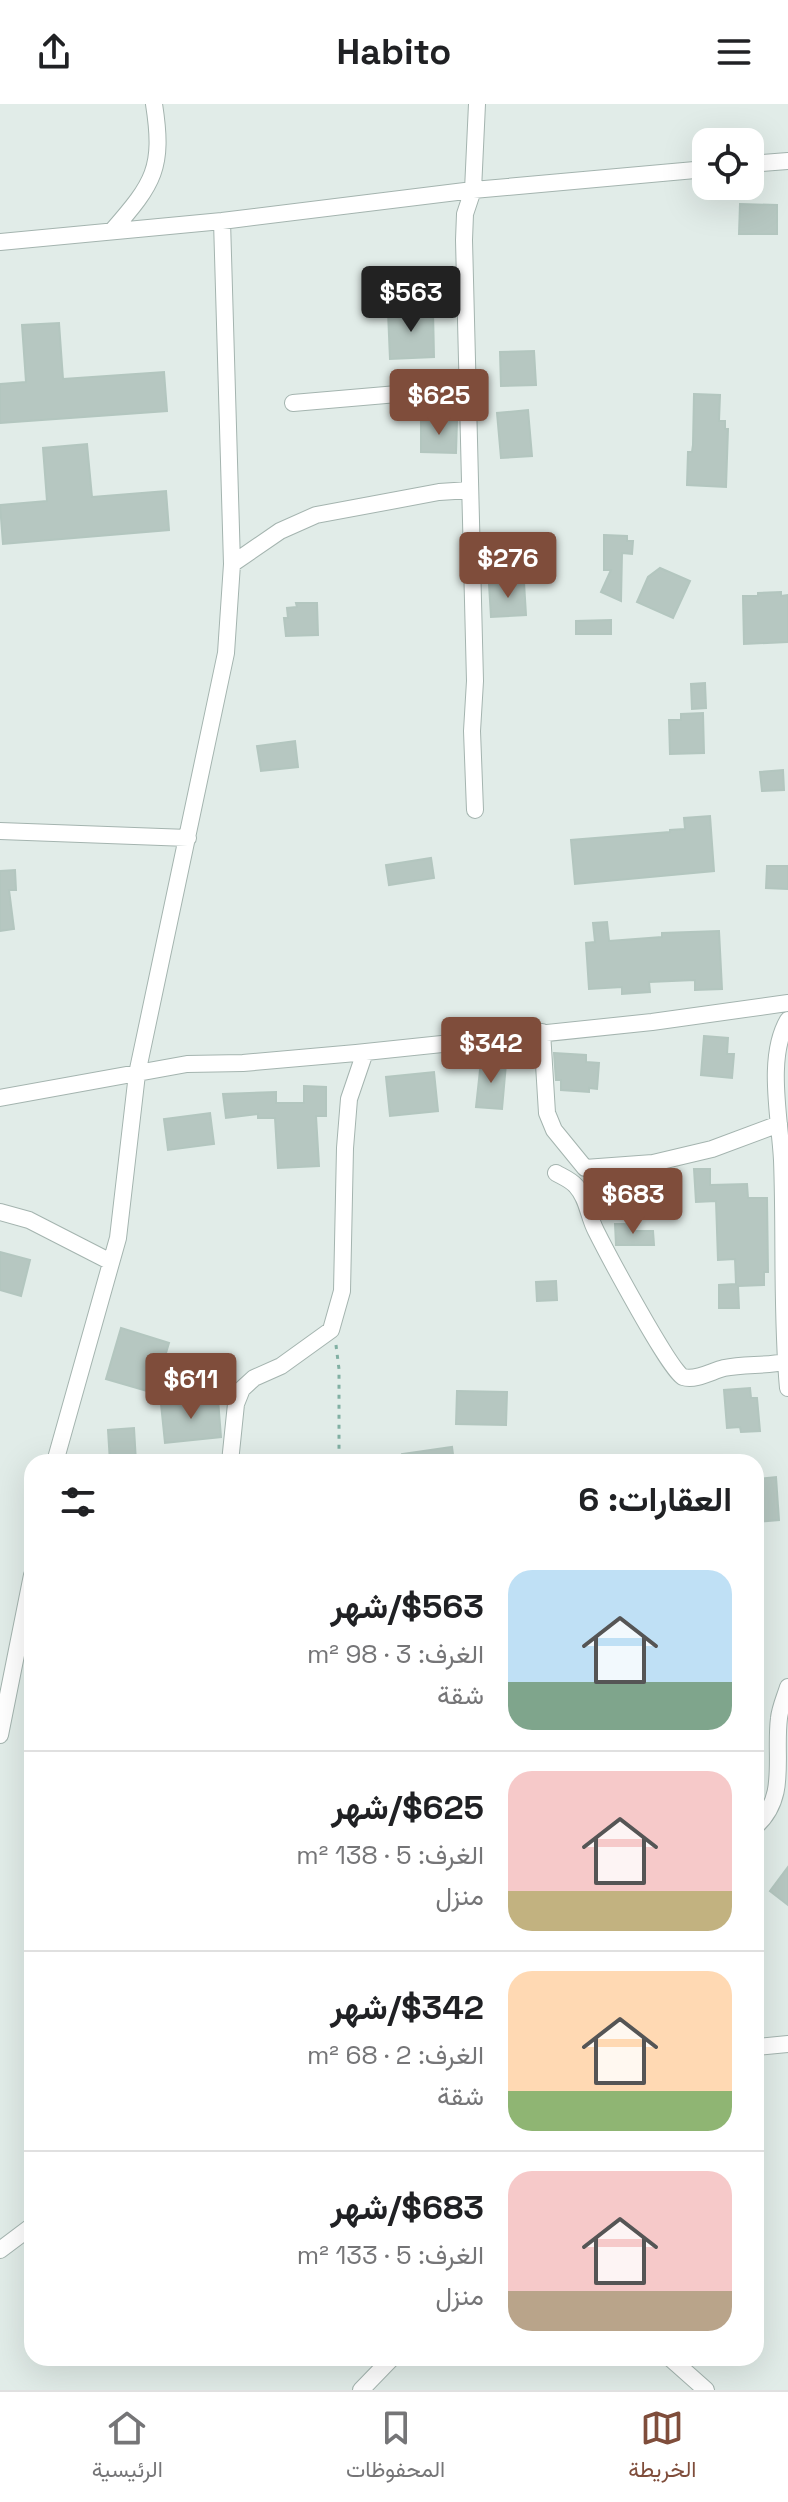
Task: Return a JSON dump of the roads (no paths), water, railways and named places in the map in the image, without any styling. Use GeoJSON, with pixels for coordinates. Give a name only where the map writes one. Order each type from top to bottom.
{"type":"FeatureCollection","features":[{"type":"Feature","properties":{"kind":"street"},"geometry":{"type":"LineString","coordinates":[[112,231],[134,206],[157,164],[159,133],[154,104]]}},
{"type":"Feature","properties":{"kind":"street"},"geometry":{"type":"LineString","coordinates":[[475,810],[472,731],[475,681],[464,240],[465,214],[473,190],[477,104]]}},
{"type":"Feature","properties":{"kind":"street"},"geometry":{"type":"LineString","coordinates":[[764,163],[788,161]]}},
{"type":"Feature","properties":{"kind":"street"},"geometry":{"type":"LineString","coordinates":[[0,242],[222,221],[473,190],[692,170]]}},
{"type":"Feature","properties":{"kind":"street"},"geometry":{"type":"LineString","coordinates":[[57,1454],[118,1238],[137,1074],[226,653],[232,564],[222,221]]}},
{"type":"Feature","properties":{"kind":"street"},"geometry":{"type":"LineString","coordinates":[[293,403],[467,388]]}},
{"type":"Feature","properties":{"kind":"street"},"geometry":{"type":"LineString","coordinates":[[232,564],[280,531],[316,515],[439,492],[470,490]]}},
{"type":"Feature","properties":{"kind":"street"},"geometry":{"type":"LineString","coordinates":[[0,831],[188,838]]}},
{"type":"Feature","properties":{"kind":"street"},"geometry":{"type":"LineString","coordinates":[[0,1098],[187,1064],[243,1063],[365,1052],[652,1022],[788,1003]]}},
{"type":"Feature","properties":{"kind":"street"},"geometry":{"type":"LineString","coordinates":[[556,1173],[575,1184],[581,1192],[587,1202],[593,1227],[678,1375],[695,1378],[734,1367],[767,1366],[787,1375],[777,1066],[780,1033],[788,1020]]}},
{"type":"Feature","properties":{"kind":"street"},"geometry":{"type":"LineString","coordinates":[[542,1032],[547,1113],[554,1130],[585,1168],[653,1163],[712,1149],[779,1124]]}},
{"type":"Feature","properties":{"kind":"street"},"geometry":{"type":"LineString","coordinates":[[231,1454],[236,1404],[242,1389],[254,1378],[281,1366],[331,1330],[342,1291],[349,1099],[365,1052]]}},
{"type":"Feature","properties":{"kind":"street"},"geometry":{"type":"LineString","coordinates":[[0,1212],[29,1220],[111,1262]]}},
{"type":"Feature","properties":{"kind":"street"},"geometry":{"type":"LineString","coordinates":[[0,1735],[24,1615]]}},
{"type":"Feature","properties":{"kind":"street"},"geometry":{"type":"LineString","coordinates":[[764,1819],[772,1812],[777,1798],[779,1718],[788,1687]]}},
{"type":"Feature","properties":{"kind":"street"},"geometry":{"type":"LineString","coordinates":[[764,2046],[788,2044]]}},
{"type":"Feature","properties":{"kind":"street"},"geometry":{"type":"LineString","coordinates":[[0,2250],[24,2232]]}},
{"type":"Feature","properties":{"kind":"street"},"geometry":{"type":"LineString","coordinates":[[361,2390],[384,2366]]}},
{"type":"Feature","properties":{"kind":"street"},"geometry":{"type":"LineString","coordinates":[[679,2366],[706,2390]]}}]}
